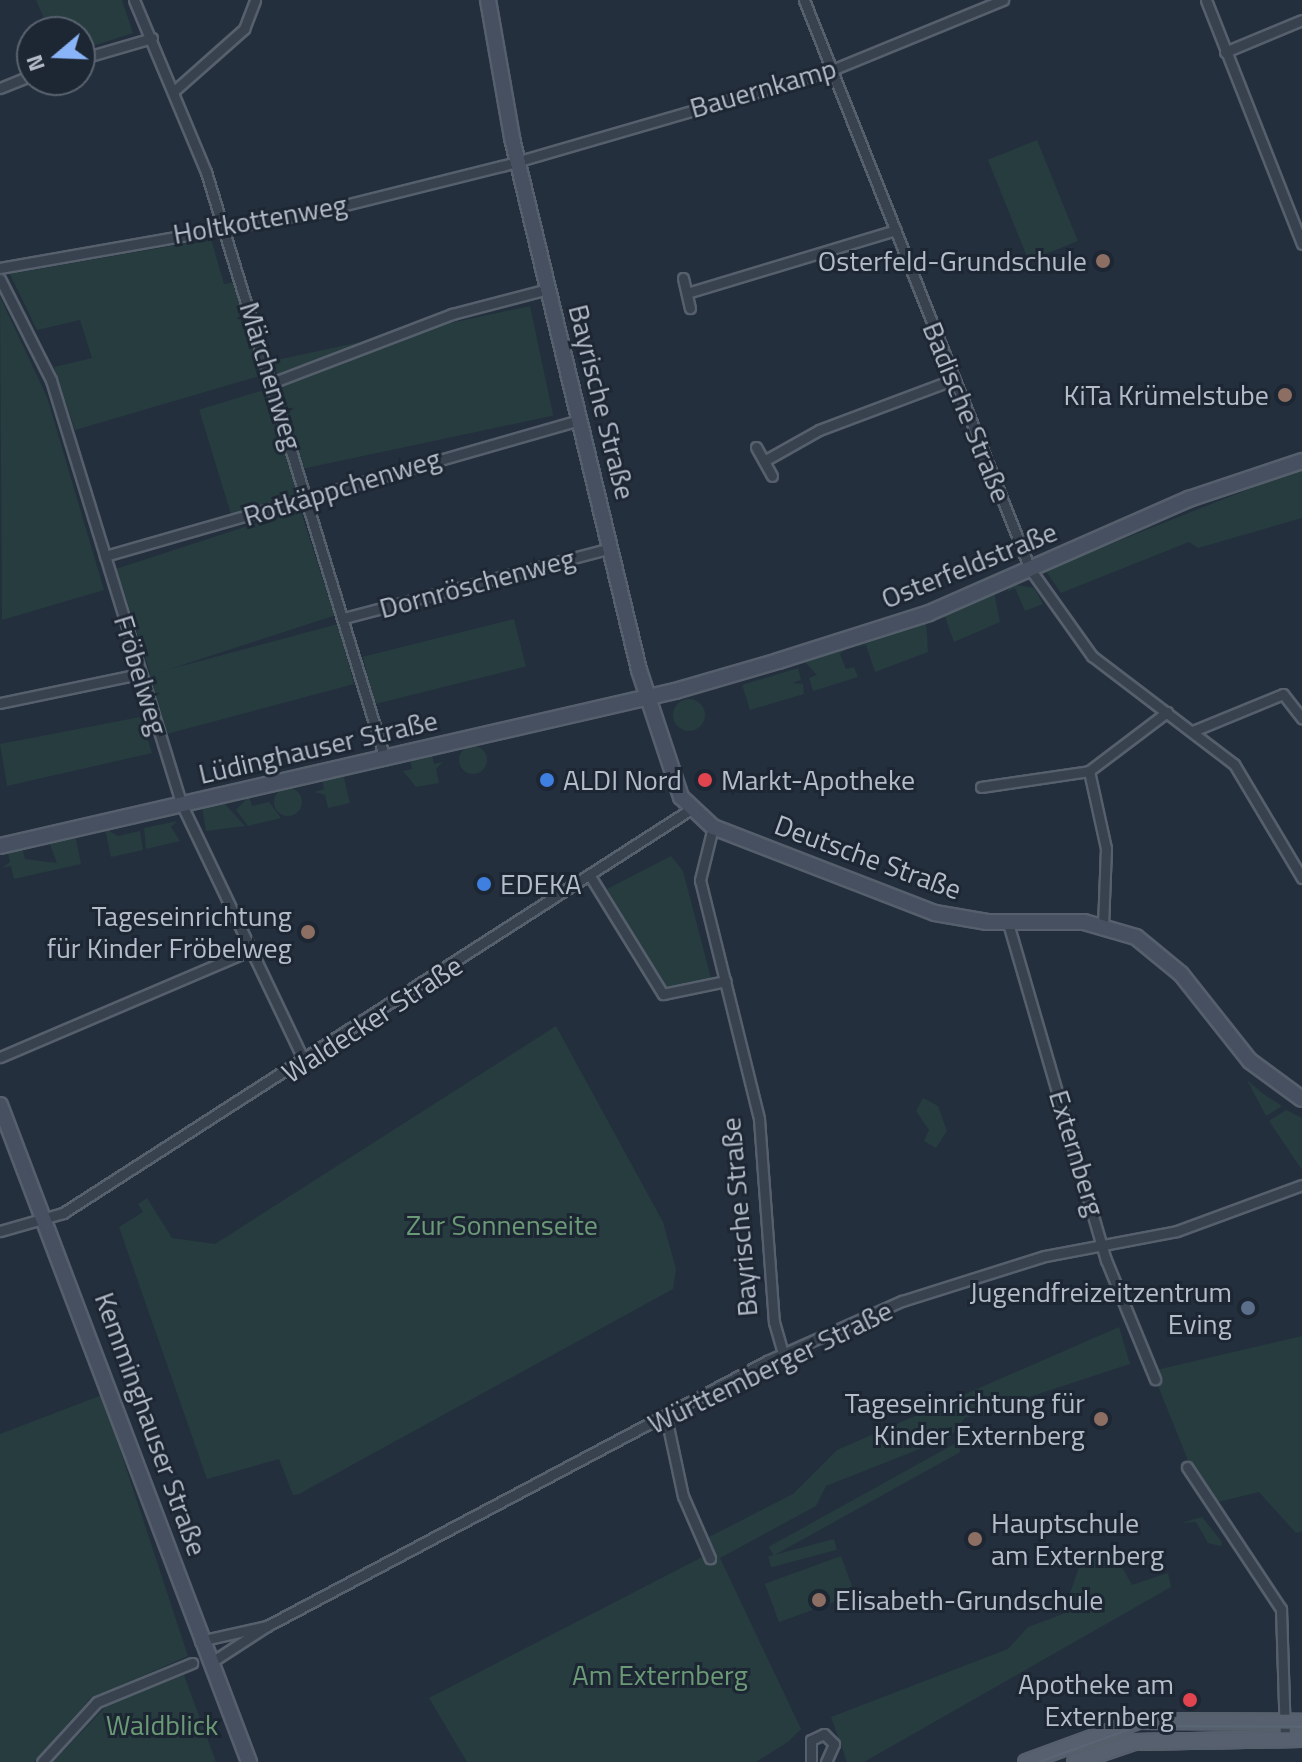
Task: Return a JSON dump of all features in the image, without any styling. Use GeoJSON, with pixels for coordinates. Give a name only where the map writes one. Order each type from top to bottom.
{"type":"FeatureCollection","features":[{"type":"Feature","properties":{"kind":"main road"},"geometry":{"type":"LineString","coordinates":[[1026,1762],[1138,1721],[1302,1722]]}},
{"type":"Feature","properties":{"kind":"main road"},"geometry":{"type":"LineString","coordinates":[[1075,1762],[1134,1742],[1302,1739]]}},
{"type":"Feature","properties":{"kind":"street","name":"Märchenweg"},"geometry":{"type":"LineString","coordinates":[[134,0],[174,91],[274,382],[385,759]]}},
{"type":"Feature","properties":{"kind":"street"},"geometry":{"type":"LineString","coordinates":[[174,91],[244,29],[255,0]]}},
{"type":"Feature","properties":{"kind":"street","name":"Bayrische Straße"},"geometry":{"type":"LineString","coordinates":[[488,0],[517,160],[648,697],[671,776],[691,809]]}},
{"type":"Feature","properties":{"kind":"street","name":"Badische Straße"},"geometry":{"type":"LineString","coordinates":[[804,0],[1030,569],[1089,653],[1234,764],[1297,859],[1302,878]]}},
{"type":"Feature","properties":{"kind":"street","name":"Bauernkamp"},"geometry":{"type":"LineString","coordinates":[[517,160],[832,70],[1003,0]]}},
{"type":"Feature","properties":{"kind":"street"},"geometry":{"type":"LineString","coordinates":[[1206,0],[1302,244]]}},
{"type":"Feature","properties":{"kind":"street"},"geometry":{"type":"LineString","coordinates":[[1225,52],[1302,20]]}},
{"type":"Feature","properties":{"kind":"street"},"geometry":{"type":"LineString","coordinates":[[96,54],[152,38]]}},
{"type":"Feature","properties":{"kind":"street","name":"Holtkottenweg"},"geometry":{"type":"LineString","coordinates":[[0,268],[313,213],[517,160]]}},
{"type":"Feature","properties":{"kind":"street"},"geometry":{"type":"LineString","coordinates":[[687,293],[896,230]]}},
{"type":"Feature","properties":{"kind":"street"},"geometry":{"type":"LineString","coordinates":[[683,278],[690,308]]}},
{"type":"Feature","properties":{"kind":"street","name":"Fröbelweg"},"geometry":{"type":"LineString","coordinates":[[0,279],[51,380],[139,674],[182,805],[248,951],[305,1063]]}},
{"type":"Feature","properties":{"kind":"street"},"geometry":{"type":"LineString","coordinates":[[274,382],[452,314],[548,289]]}},
{"type":"Feature","properties":{"kind":"street"},"geometry":{"type":"LineString","coordinates":[[764,461],[819,430],[955,379]]}},
{"type":"Feature","properties":{"kind":"street","name":"Rotkäppchenweg"},"geometry":{"type":"LineString","coordinates":[[105,556],[579,420]]}},
{"type":"Feature","properties":{"kind":"street"},"geometry":{"type":"LineString","coordinates":[[756,447],[772,476]]}},
{"type":"Feature","properties":{"kind":"street","name":"Osterfeldstraße"},"geometry":{"type":"LineString","coordinates":[[648,697],[883,629],[1191,498],[1302,461]]}},
{"type":"Feature","properties":{"kind":"street","name":"Dornröschenweg"},"geometry":{"type":"LineString","coordinates":[[344,618],[611,548]]}},
{"type":"Feature","properties":{"kind":"street"},"geometry":{"type":"LineString","coordinates":[[0,703],[139,674]]}},
{"type":"Feature","properties":{"kind":"street"},"geometry":{"type":"LineString","coordinates":[[1193,731],[1283,694],[1302,718]]}},
{"type":"Feature","properties":{"kind":"street","name":"Lüdinghauser Straße"},"geometry":{"type":"LineString","coordinates":[[0,846],[648,697]]}},
{"type":"Feature","properties":{"kind":"street"},"geometry":{"type":"LineString","coordinates":[[981,787],[1089,771],[1167,712]]}},
{"type":"Feature","properties":{"kind":"street"},"geometry":{"type":"LineString","coordinates":[[1089,771],[1106,848],[1103,925]]}},
{"type":"Feature","properties":{"kind":"street","name":"Deutsche Straße"},"geometry":{"type":"LineString","coordinates":[[691,809],[713,827],[935,913],[1008,923],[1103,925],[1166,958],[1242,1053],[1302,1099]]}},
{"type":"Feature","properties":{"kind":"street","name":"Waldecker Straße"},"geometry":{"type":"LineString","coordinates":[[0,1231],[47,1220],[305,1063],[691,809]]}},
{"type":"Feature","properties":{"kind":"street","name":"Bayrische Straße"},"geometry":{"type":"LineString","coordinates":[[713,827],[699,871],[765,1155],[774,1322],[783,1354]]}},
{"type":"Feature","properties":{"kind":"street"},"geometry":{"type":"LineString","coordinates":[[590,876],[663,994],[726,981]]}},
{"type":"Feature","properties":{"kind":"street","name":"Externberg"},"geometry":{"type":"LineString","coordinates":[[1008,923],[1104,1243],[1155,1379]]}},
{"type":"Feature","properties":{"kind":"street"},"geometry":{"type":"LineString","coordinates":[[0,1057],[248,951]]}},
{"type":"Feature","properties":{"kind":"street","name":"Kemminghauser Straße"},"geometry":{"type":"LineString","coordinates":[[0,1105],[47,1220],[200,1641],[249,1762]]}},
{"type":"Feature","properties":{"kind":"street","name":"Württemberger Straße"},"geometry":{"type":"LineString","coordinates":[[209,1664],[267,1626],[783,1354],[902,1301],[1104,1243],[1177,1231],[1302,1185]]}},
{"type":"Feature","properties":{"kind":"street"},"geometry":{"type":"LineString","coordinates":[[666,1417],[683,1496],[710,1558]]}},
{"type":"Feature","properties":{"kind":"street"},"geometry":{"type":"LineString","coordinates":[[1187,1467],[1206,1505],[1275,1592],[1283,1626],[1285,1738]]}},
{"type":"Feature","properties":{"kind":"street","name":"Württemberger Straße"},"geometry":{"type":"LineString","coordinates":[[200,1641],[267,1626]]}},
{"type":"Feature","properties":{"kind":"street"},"geometry":{"type":"LineString","coordinates":[[42,1762],[97,1702],[192,1663]]}},
{"type":"Feature","properties":{"kind":"street"},"geometry":{"type":"LineString","coordinates":[[811,1762],[811,1740],[824,1734],[834,1744],[826,1762]]}},
{"type":"Feature","properties":{"kind":"green space"},"geometry":{"type":"Polygon","coordinates":[[[36,0],[122,0],[133,33],[96,45],[96,16],[43,16],[36,0]]]}},
{"type":"Feature","properties":{"kind":"green space"},"geometry":{"type":"Polygon","coordinates":[[[1037,140],[1078,241],[1029,261],[988,160],[1037,140]]]}},
{"type":"Feature","properties":{"kind":"green space"},"geometry":{"type":"Polygon","coordinates":[[[211,239],[224,284],[235,282],[263,375],[75,430],[54,367],[92,358],[80,320],[37,330],[10,274],[211,239]]]}},
{"type":"Feature","properties":{"kind":"green space"},"geometry":{"type":"Polygon","coordinates":[[[0,297],[47,397],[104,590],[2,620],[0,297]]]}},
{"type":"Feature","properties":{"kind":"green space"},"geometry":{"type":"Polygon","coordinates":[[[530,306],[553,416],[297,470],[274,360],[530,306]]]}},
{"type":"Feature","properties":{"kind":"green space"},"geometry":{"type":"Polygon","coordinates":[[[267,389],[300,497],[232,518],[199,410],[267,389]]]}},
{"type":"Feature","properties":{"kind":"green space"},"geometry":{"type":"Polygon","coordinates":[[[1302,468],[1302,518],[1198,548],[1189,542],[1061,593],[1045,570],[1302,468]]]}},
{"type":"Feature","properties":{"kind":"green space"},"geometry":{"type":"Polygon","coordinates":[[[300,509],[335,616],[151,675],[116,569],[300,509]]]}},
{"type":"Feature","properties":{"kind":"green space"},"geometry":{"type":"Polygon","coordinates":[[[1012,584],[1034,588],[1043,604],[1025,611],[1015,588],[1007,592],[1012,584]]]}},
{"type":"Feature","properties":{"kind":"green space"},"geometry":{"type":"Polygon","coordinates":[[[994,592],[1000,622],[954,642],[945,617],[936,617],[994,592]]]}},
{"type":"Feature","properties":{"kind":"green space"},"geometry":{"type":"Polygon","coordinates":[[[514,619],[526,667],[374,704],[363,657],[514,619]]]}},
{"type":"Feature","properties":{"kind":"green space"},"geometry":{"type":"Polygon","coordinates":[[[926,621],[928,652],[875,672],[866,645],[857,647],[926,621]]]}},
{"type":"Feature","properties":{"kind":"green space"},"geometry":{"type":"Polygon","coordinates":[[[338,624],[354,684],[164,735],[148,675],[338,624]]]}},
{"type":"Feature","properties":{"kind":"green space"},"geometry":{"type":"Polygon","coordinates":[[[847,649],[840,654],[846,669],[854,667],[858,677],[813,691],[809,678],[817,675],[805,662],[847,649]]]}},
{"type":"Feature","properties":{"kind":"green space"},"geometry":{"type":"Polygon","coordinates":[[[798,668],[801,680],[793,683],[803,684],[804,694],[750,710],[742,685],[798,668]]]}},
{"type":"Feature","properties":{"kind":"green space"},"geometry":{"type":"Polygon","coordinates":[[[689,699],[701,703],[705,715],[701,727],[689,731],[677,727],[673,715],[677,703],[689,699]]]}},
{"type":"Feature","properties":{"kind":"green space"},"geometry":{"type":"Polygon","coordinates":[[[140,717],[152,753],[7,786],[0,744],[140,717]]]}},
{"type":"Feature","properties":{"kind":"green space"},"geometry":{"type":"Polygon","coordinates":[[[473,746],[483,750],[487,760],[483,770],[473,774],[463,770],[459,760],[463,750],[473,746]]]}},
{"type":"Feature","properties":{"kind":"green space"},"geometry":{"type":"Polygon","coordinates":[[[432,754],[434,764],[443,762],[436,769],[439,783],[416,787],[403,771],[412,769],[410,759],[432,754]]]}},
{"type":"Feature","properties":{"kind":"green space"},"geometry":{"type":"Polygon","coordinates":[[[343,774],[350,803],[328,808],[325,795],[314,792],[324,789],[322,779],[343,774]]]}},
{"type":"Feature","properties":{"kind":"green space"},"geometry":{"type":"Polygon","coordinates":[[[288,788],[298,792],[302,802],[298,812],[288,816],[278,812],[274,802],[278,792],[288,788]]]}},
{"type":"Feature","properties":{"kind":"green space"},"geometry":{"type":"Polygon","coordinates":[[[249,796],[252,806],[269,802],[281,818],[248,826],[236,810],[249,796]]]}},
{"type":"Feature","properties":{"kind":"green space"},"geometry":{"type":"Polygon","coordinates":[[[223,802],[245,826],[206,831],[202,807],[223,802]]]}},
{"type":"Feature","properties":{"kind":"green space"},"geometry":{"type":"Polygon","coordinates":[[[177,821],[171,827],[180,841],[146,849],[144,828],[177,821]]]}},
{"type":"Feature","properties":{"kind":"green space"},"geometry":{"type":"Polygon","coordinates":[[[105,829],[118,836],[140,831],[143,850],[111,857],[105,829]]]}},
{"type":"Feature","properties":{"kind":"green space"},"geometry":{"type":"Polygon","coordinates":[[[75,835],[81,864],[14,879],[11,866],[2,868],[10,862],[7,850],[22,847],[25,859],[57,863],[49,842],[75,835]]]}},
{"type":"Feature","properties":{"kind":"green space"},"geometry":{"type":"Polygon","coordinates":[[[671,856],[683,871],[711,978],[667,988],[607,889],[671,856]]]}},
{"type":"Feature","properties":{"kind":"green space","name":"Zur Sonnenseite"},"geometry":{"type":"Polygon","coordinates":[[[556,1026],[663,1222],[676,1269],[673,1289],[299,1494],[293,1495],[279,1459],[207,1479],[119,1227],[143,1212],[138,1204],[147,1198],[172,1238],[215,1244],[556,1026]]]}},
{"type":"Feature","properties":{"kind":"green space"},"geometry":{"type":"Polygon","coordinates":[[[1247,1080],[1262,1093],[1282,1106],[1266,1116],[1247,1080]]]}},
{"type":"Feature","properties":{"kind":"green space"},"geometry":{"type":"Polygon","coordinates":[[[923,1098],[938,1106],[947,1131],[936,1148],[924,1141],[929,1130],[916,1111],[923,1098]]]}},
{"type":"Feature","properties":{"kind":"green space"},"geometry":{"type":"Polygon","coordinates":[[[1286,1110],[1302,1118],[1302,1170],[1269,1121],[1286,1110]]]}},
{"type":"Feature","properties":{"kind":"green space","name":"Am Externberg"},"geometry":{"type":"Polygon","coordinates":[[[1119,1327],[1130,1364],[965,1418],[950,1437],[826,1486],[816,1506],[720,1558],[801,1729],[788,1742],[756,1762],[467,1762],[429,1698],[708,1554],[709,1537],[793,1494],[837,1450],[1119,1327]]]}},
{"type":"Feature","properties":{"kind":"green space"},"geometry":{"type":"Polygon","coordinates":[[[1302,1336],[1302,1531],[1296,1533],[1259,1492],[1206,1505],[1152,1371],[1302,1336]]]}},
{"type":"Feature","properties":{"kind":"green space"},"geometry":{"type":"Polygon","coordinates":[[[102,1395],[188,1656],[90,1699],[34,1762],[0,1762],[0,1434],[102,1395]]]}},
{"type":"Feature","properties":{"kind":"green space"},"geometry":{"type":"Polygon","coordinates":[[[956,1443],[961,1452],[774,1555],[769,1547],[956,1443]]]}},
{"type":"Feature","properties":{"kind":"green space"},"geometry":{"type":"Polygon","coordinates":[[[1202,1517],[1222,1542],[1221,1546],[1208,1543],[1196,1522],[1181,1523],[1202,1517]]]}},
{"type":"Feature","properties":{"kind":"green space"},"geometry":{"type":"Polygon","coordinates":[[[834,1539],[837,1550],[771,1567],[768,1557],[834,1539]]]}},
{"type":"Feature","properties":{"kind":"green space"},"geometry":{"type":"Polygon","coordinates":[[[1112,1549],[1132,1585],[1168,1573],[1171,1587],[864,1762],[847,1762],[831,1717],[1008,1649],[1028,1627],[1063,1614],[1082,1558],[1112,1549]]]}},
{"type":"Feature","properties":{"kind":"green space"},"geometry":{"type":"Polygon","coordinates":[[[841,1556],[855,1595],[779,1622],[765,1584],[841,1556]]]}},
{"type":"Feature","properties":{"kind":"green space","name":"Waldblick"},"geometry":{"type":"Polygon","coordinates":[[[184,1675],[216,1762],[53,1762],[107,1705],[184,1675]]]}},
{"type":"Feature","properties":{"kind":"tram line"},"geometry":{"type":"LineString","coordinates":[[1039,1762],[1138,1726],[1302,1727]]}},
{"type":"Feature","properties":{"kind":"place","name":"Osterfeld-Grundschule"},"geometry":{"type":"Point","coordinates":[1103,261]}},
{"type":"Feature","properties":{"kind":"place","name":"KiTa Krümelstube"},"geometry":{"type":"Point","coordinates":[1285,395]}},
{"type":"Feature","properties":{"kind":"place","name":"ALDI Nord"},"geometry":{"type":"Point","coordinates":[547,780]}},
{"type":"Feature","properties":{"kind":"place","name":"Markt-Apotheke"},"geometry":{"type":"Point","coordinates":[705,780]}},
{"type":"Feature","properties":{"kind":"place","name":"EDEKA"},"geometry":{"type":"Point","coordinates":[484,884]}},
{"type":"Feature","properties":{"kind":"place","name":"Tageseinrichtung für Kinder Fröbelweg"},"geometry":{"type":"Point","coordinates":[308,932]}},
{"type":"Feature","properties":{"kind":"place","name":"Jugendfreizeitzentrum Eving"},"geometry":{"type":"Point","coordinates":[1248,1308]}},
{"type":"Feature","properties":{"kind":"place","name":"Tageseinrichtung für Kinder Externberg"},"geometry":{"type":"Point","coordinates":[1101,1419]}},
{"type":"Feature","properties":{"kind":"place","name":"Hauptschule am Externberg"},"geometry":{"type":"Point","coordinates":[975,1539]}},
{"type":"Feature","properties":{"kind":"place","name":"Elisabeth-Grundschule"},"geometry":{"type":"Point","coordinates":[819,1600]}},
{"type":"Feature","properties":{"kind":"place","name":"Apotheke am Externberg"},"geometry":{"type":"Point","coordinates":[1190,1700]}}]}
